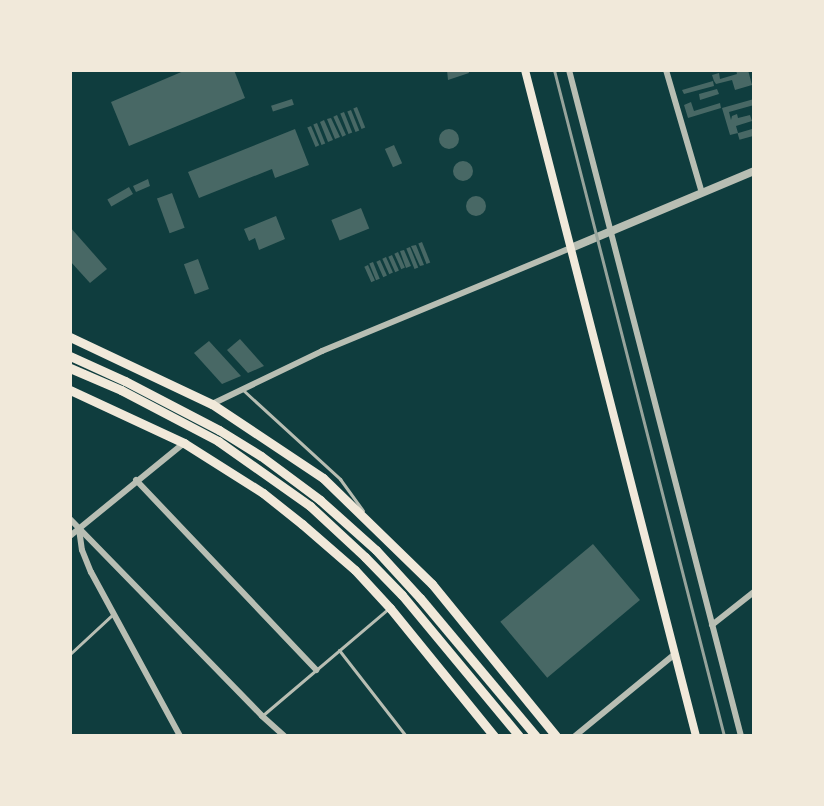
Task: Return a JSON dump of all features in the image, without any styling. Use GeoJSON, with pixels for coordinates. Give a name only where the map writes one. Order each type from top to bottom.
{"type":"FeatureCollection","features":[{"type":"Feature","properties":{"kind":"main road"},"geometry":{"type":"LineString","coordinates":[[525,70],[696,735]]}},
{"type":"Feature","properties":{"kind":"main road"},"geometry":{"type":"LineString","coordinates":[[70,337],[212,404],[323,478],[371,522],[432,584],[556,735]]}},
{"type":"Feature","properties":{"kind":"main road"},"geometry":{"type":"LineString","coordinates":[[70,356],[125,381],[219,430],[261,456],[320,500],[376,550],[420,598],[536,735]]}},
{"type":"Feature","properties":{"kind":"main road"},"geometry":{"type":"LineString","coordinates":[[70,368],[121,390],[218,441],[309,506],[365,557],[402,595],[519,735]]}},
{"type":"Feature","properties":{"kind":"main road"},"geometry":{"type":"LineString","coordinates":[[70,390],[184,443],[271,499],[355,570],[390,608],[494,735]]}},
{"type":"Feature","properties":{"kind":"street"},"geometry":{"type":"LineString","coordinates":[[570,70],[741,735]]}},
{"type":"Feature","properties":{"kind":"street"},"geometry":{"type":"LineString","coordinates":[[666,70],[702,193]]}},
{"type":"Feature","properties":{"kind":"street"},"geometry":{"type":"LineString","coordinates":[[212,404],[322,351],[753,171]]}},
{"type":"Feature","properties":{"kind":"street"},"geometry":{"type":"LineString","coordinates":[[70,536],[184,443]]}},
{"type":"Feature","properties":{"kind":"street"},"geometry":{"type":"LineString","coordinates":[[136,480],[316,670]]}},
{"type":"Feature","properties":{"kind":"street"},"geometry":{"type":"LineString","coordinates":[[70,519],[261,716],[284,735]]}},
{"type":"Feature","properties":{"kind":"street"},"geometry":{"type":"LineString","coordinates":[[79,528],[82,550],[180,735]]}},
{"type":"Feature","properties":{"kind":"street"},"geometry":{"type":"LineString","coordinates":[[712,625],[753,592]]}},
{"type":"Feature","properties":{"kind":"street"},"geometry":{"type":"LineString","coordinates":[[575,735],[675,654]]}},
{"type":"Feature","properties":{"kind":"lane"},"geometry":{"type":"LineString","coordinates":[[242,388],[339,479],[371,522]]}},
{"type":"Feature","properties":{"kind":"lane"},"geometry":{"type":"LineString","coordinates":[[261,716],[390,608]]}},
{"type":"Feature","properties":{"kind":"lane"},"geometry":{"type":"LineString","coordinates":[[70,654],[114,614]]}},
{"type":"Feature","properties":{"kind":"lane"},"geometry":{"type":"LineString","coordinates":[[339,650],[406,735]]}},
{"type":"Feature","properties":{"kind":"building"},"geometry":{"type":"Polygon","coordinates":[[[186,70],[234,70],[245,98],[129,146],[111,102],[186,70]]]}},
{"type":"Feature","properties":{"kind":"building"},"geometry":{"type":"Polygon","coordinates":[[[447,70],[468,70],[469,73],[448,80],[447,70]]]}},
{"type":"Feature","properties":{"kind":"building"},"geometry":{"type":"Polygon","coordinates":[[[736,70],[748,70],[752,85],[735,90],[732,80],[716,84],[714,81],[712,75],[719,73],[720,79],[737,74],[736,70]]]}},
{"type":"Feature","properties":{"kind":"building"},"geometry":{"type":"Polygon","coordinates":[[[713,81],[714,86],[684,94],[682,90],[713,81]]]}},
{"type":"Feature","properties":{"kind":"building"},"geometry":{"type":"Polygon","coordinates":[[[717,89],[719,94],[700,100],[699,94],[717,89]]]}},
{"type":"Feature","properties":{"kind":"building"},"geometry":{"type":"Polygon","coordinates":[[[292,99],[294,105],[273,112],[271,106],[292,99]]]}},
{"type":"Feature","properties":{"kind":"building"},"geometry":{"type":"Polygon","coordinates":[[[754,99],[754,105],[729,112],[731,120],[732,116],[737,114],[738,118],[750,115],[752,121],[736,126],[738,133],[730,135],[722,108],[754,99]]]}},
{"type":"Feature","properties":{"kind":"building"},"geometry":{"type":"Polygon","coordinates":[[[691,102],[694,111],[720,103],[721,108],[688,118],[684,105],[691,102]]]}},
{"type":"Feature","properties":{"kind":"building"},"geometry":{"type":"Polygon","coordinates":[[[357,107],[365,127],[362,129],[353,108],[357,107]]]}},
{"type":"Feature","properties":{"kind":"building"},"geometry":{"type":"Polygon","coordinates":[[[351,110],[359,130],[356,132],[347,111],[351,110]]]}},
{"type":"Feature","properties":{"kind":"building"},"geometry":{"type":"Polygon","coordinates":[[[344,112],[352,132],[349,134],[340,113],[344,112]]]}},
{"type":"Feature","properties":{"kind":"building"},"geometry":{"type":"Polygon","coordinates":[[[337,115],[346,135],[342,137],[333,117],[337,115]]]}},
{"type":"Feature","properties":{"kind":"building"},"geometry":{"type":"Polygon","coordinates":[[[331,118],[340,137],[335,139],[327,119],[331,118]]]}},
{"type":"Feature","properties":{"kind":"building"},"geometry":{"type":"Polygon","coordinates":[[[324,120],[333,140],[328,142],[320,122],[324,120]]]}},
{"type":"Feature","properties":{"kind":"building"},"geometry":{"type":"Polygon","coordinates":[[[317,123],[325,143],[322,145],[313,124],[317,123]]]}},
{"type":"Feature","properties":{"kind":"building"},"geometry":{"type":"Polygon","coordinates":[[[311,126],[319,145],[316,147],[307,128],[311,126]]]}},
{"type":"Feature","properties":{"kind":"building"},"geometry":{"type":"Polygon","coordinates":[[[295,129],[309,165],[275,178],[272,169],[199,198],[188,172],[295,129]]]}},
{"type":"Feature","properties":{"kind":"building"},"geometry":{"type":"Polygon","coordinates":[[[449,129],[456,132],[459,139],[456,146],[449,149],[442,146],[439,139],[442,132],[449,129]]]}},
{"type":"Feature","properties":{"kind":"building"},"geometry":{"type":"Polygon","coordinates":[[[752,129],[754,136],[740,140],[738,133],[752,129]]]}},
{"type":"Feature","properties":{"kind":"building"},"geometry":{"type":"Polygon","coordinates":[[[394,145],[402,163],[393,167],[385,149],[394,145]]]}},
{"type":"Feature","properties":{"kind":"building"},"geometry":{"type":"Polygon","coordinates":[[[463,161],[470,164],[473,171],[470,178],[463,181],[456,178],[453,171],[456,164],[463,161]]]}},
{"type":"Feature","properties":{"kind":"building"},"geometry":{"type":"Polygon","coordinates":[[[148,179],[150,186],[136,192],[133,186],[148,179]]]}},
{"type":"Feature","properties":{"kind":"building"},"geometry":{"type":"Polygon","coordinates":[[[129,187],[133,194],[111,206],[107,200],[129,187]]]}},
{"type":"Feature","properties":{"kind":"building"},"geometry":{"type":"Polygon","coordinates":[[[172,193],[185,228],[170,233],[157,198],[172,193]]]}},
{"type":"Feature","properties":{"kind":"building"},"geometry":{"type":"Polygon","coordinates":[[[476,196],[483,199],[486,206],[483,213],[476,216],[469,213],[466,206],[469,199],[476,196]]]}},
{"type":"Feature","properties":{"kind":"building"},"geometry":{"type":"Polygon","coordinates":[[[361,208],[369,228],[340,240],[331,220],[361,208]]]}},
{"type":"Feature","properties":{"kind":"building"},"geometry":{"type":"Polygon","coordinates":[[[276,216],[285,239],[259,250],[255,238],[249,241],[244,229],[276,216]]]}},
{"type":"Feature","properties":{"kind":"building"},"geometry":{"type":"Polygon","coordinates":[[[70,227],[107,269],[90,283],[70,261],[70,227]]]}},
{"type":"Feature","properties":{"kind":"building"},"geometry":{"type":"Polygon","coordinates":[[[422,242],[430,262],[427,264],[418,243],[422,242]]]}},
{"type":"Feature","properties":{"kind":"building"},"geometry":{"type":"Polygon","coordinates":[[[416,245],[424,265],[420,266],[411,246],[416,245]]]}},
{"type":"Feature","properties":{"kind":"building"},"geometry":{"type":"Polygon","coordinates":[[[410,247],[418,267],[415,269],[406,248],[410,247]]]}},
{"type":"Feature","properties":{"kind":"building"},"geometry":{"type":"Polygon","coordinates":[[[404,250],[411,266],[406,268],[400,251],[404,250]]]}},
{"type":"Feature","properties":{"kind":"building"},"geometry":{"type":"Polygon","coordinates":[[[398,252],[405,268],[401,269],[394,254],[398,252]]]}},
{"type":"Feature","properties":{"kind":"building"},"geometry":{"type":"Polygon","coordinates":[[[392,255],[399,271],[395,272],[388,257],[392,255]]]}},
{"type":"Feature","properties":{"kind":"building"},"geometry":{"type":"Polygon","coordinates":[[[386,257],[393,273],[389,274],[382,259],[386,257]]]}},
{"type":"Feature","properties":{"kind":"building"},"geometry":{"type":"Polygon","coordinates":[[[198,259],[209,289],[195,294],[184,264],[198,259]]]}},
{"type":"Feature","properties":{"kind":"building"},"geometry":{"type":"Polygon","coordinates":[[[380,260],[387,276],[383,277],[376,262],[380,260]]]}},
{"type":"Feature","properties":{"kind":"building"},"geometry":{"type":"Polygon","coordinates":[[[373,262],[380,279],[376,280],[369,263],[373,262]]]}},
{"type":"Feature","properties":{"kind":"building"},"geometry":{"type":"Polygon","coordinates":[[[368,265],[375,281],[371,282],[364,267],[368,265]]]}},
{"type":"Feature","properties":{"kind":"building"},"geometry":{"type":"Polygon","coordinates":[[[240,339],[264,366],[248,373],[227,350],[240,339]]]}},
{"type":"Feature","properties":{"kind":"building"},"geometry":{"type":"Polygon","coordinates":[[[209,341],[241,376],[222,384],[194,353],[209,341]]]}},
{"type":"Feature","properties":{"kind":"building"},"geometry":{"type":"Polygon","coordinates":[[[593,544],[640,600],[547,678],[500,622],[593,544]]]}},
{"type":"Feature","properties":{"kind":"railway"},"geometry":{"type":"LineString","coordinates":[[554,70],[724,736]]}}]}
